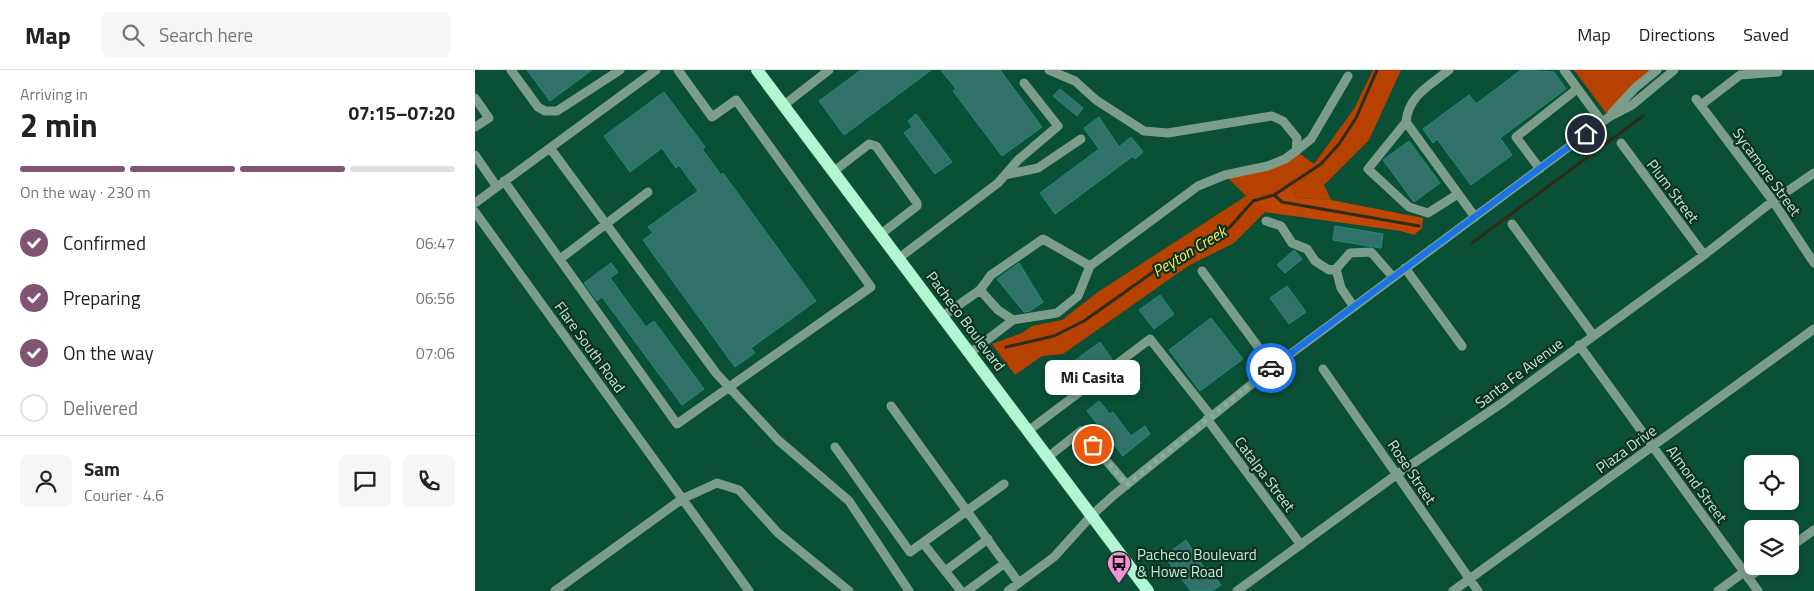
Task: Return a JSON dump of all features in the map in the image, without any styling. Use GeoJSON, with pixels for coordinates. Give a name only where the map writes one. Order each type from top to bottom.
{"type":"FeatureCollection","features":[{"type":"Feature","properties":{"kind":"main road","name":"Pacheco Boulevard"},"geometry":{"type":"LineString","coordinates":[[761,71],[833,172],[1148,591]]}},
{"type":"Feature","properties":{"kind":"street"},"geometry":{"type":"LineString","coordinates":[[511,70],[538,107],[545,111],[557,111],[620,70]]}},
{"type":"Feature","properties":{"kind":"street"},"geometry":{"type":"LineString","coordinates":[[475,203],[656,70]]}},
{"type":"Feature","properties":{"kind":"street"},"geometry":{"type":"LineString","coordinates":[[475,155],[559,259],[677,424],[871,287],[736,100],[712,117],[678,70]]}},
{"type":"Feature","properties":{"kind":"street"},"geometry":{"type":"LineString","coordinates":[[784,105],[829,70]]}},
{"type":"Feature","properties":{"kind":"street"},"geometry":{"type":"LineString","coordinates":[[1049,70],[1075,82],[1096,100],[1144,131],[1168,133],[1272,116],[1283,121],[1297,138],[1296,150]]}},
{"type":"Feature","properties":{"kind":"street"},"geometry":{"type":"LineString","coordinates":[[1449,70],[1417,95],[1407,108],[1406,122],[1368,170],[1409,207],[1428,214],[1458,194]]}},
{"type":"Feature","properties":{"kind":"street"},"geometry":{"type":"LineString","coordinates":[[1563,70],[1577,89],[1605,120]]}},
{"type":"Feature","properties":{"kind":"street"},"geometry":{"type":"LineString","coordinates":[[1605,120],[1635,88],[1657,70]]}},
{"type":"Feature","properties":{"kind":"street"},"geometry":{"type":"LineString","coordinates":[[1010,590],[1054,557],[1092,515],[1209,417],[1354,306],[1605,120],[1632,105],[1674,70]]}},
{"type":"Feature","properties":{"kind":"street","name":"Sycamore Street"},"geometry":{"type":"LineString","coordinates":[[1778,72],[1741,75],[1698,102],[1773,201],[1814,263]]}},
{"type":"Feature","properties":{"kind":"street"},"geometry":{"type":"LineString","coordinates":[[970,353],[1013,320],[1057,313],[1078,296],[1090,266],[1198,186],[1225,175],[1268,166],[1285,159],[1311,139],[1348,76]]}},
{"type":"Feature","properties":{"kind":"street"},"geometry":{"type":"LineString","coordinates":[[899,258],[998,183],[1018,160],[1058,126],[1024,84]]}},
{"type":"Feature","properties":{"kind":"street"},"geometry":{"type":"LineString","coordinates":[[1540,169],[1516,136],[1577,89]]}},
{"type":"Feature","properties":{"kind":"street"},"geometry":{"type":"LineString","coordinates":[[475,98],[489,118],[475,126]]}},
{"type":"Feature","properties":{"kind":"street"},"geometry":{"type":"LineString","coordinates":[[1406,122],[1475,217]]}},
{"type":"Feature","properties":{"kind":"street"},"geometry":{"type":"LineString","coordinates":[[1005,175],[1038,168],[1081,139]]}},
{"type":"Feature","properties":{"kind":"street","name":"Plum Street"},"geometry":{"type":"LineString","coordinates":[[1621,143],[1703,255]]}},
{"type":"Feature","properties":{"kind":"street"},"geometry":{"type":"LineString","coordinates":[[833,172],[869,144],[877,146],[917,203],[917,206],[881,234]]}},
{"type":"Feature","properties":{"kind":"street"},"geometry":{"type":"LineString","coordinates":[[550,148],[716,373],[778,440],[849,501],[909,591]]}},
{"type":"Feature","properties":{"kind":"street","name":"Santa Fe Avenue"},"geometry":{"type":"LineString","coordinates":[[1237,591],[1396,475],[1503,403],[1773,201],[1814,173]]}},
{"type":"Feature","properties":{"kind":"street"},"geometry":{"type":"LineString","coordinates":[[559,259],[648,192]]}},
{"type":"Feature","properties":{"kind":"street","name":"Flare South Road"},"geometry":{"type":"LineString","coordinates":[[475,212],[749,591]]}},
{"type":"Feature","properties":{"kind":"street"},"geometry":{"type":"LineString","coordinates":[[1266,221],[1281,226],[1293,243],[1307,249],[1315,261],[1329,270],[1335,269],[1350,253],[1371,252],[1393,277]]}},
{"type":"Feature","properties":{"kind":"street"},"geometry":{"type":"LineString","coordinates":[[1512,224],[1593,335]]}},
{"type":"Feature","properties":{"kind":"street"},"geometry":{"type":"LineString","coordinates":[[943,316],[980,290],[991,275],[1043,239],[1090,266]]}},
{"type":"Feature","properties":{"kind":"street"},"geometry":{"type":"LineString","coordinates":[[1405,268],[1462,346]]}},
{"type":"Feature","properties":{"kind":"street"},"geometry":{"type":"LineString","coordinates":[[1335,269],[1341,288],[1354,306]]}},
{"type":"Feature","properties":{"kind":"street"},"geometry":{"type":"LineString","coordinates":[[1202,271],[1273,367]]}},
{"type":"Feature","properties":{"kind":"street"},"geometry":{"type":"LineString","coordinates":[[980,290],[998,310],[1013,320]]}},
{"type":"Feature","properties":{"kind":"street","name":"Plaza Drive"},"geometry":{"type":"LineString","coordinates":[[1453,591],[1814,329]]}},
{"type":"Feature","properties":{"kind":"street","name":"Catalpa Street"},"geometry":{"type":"LineString","coordinates":[[1028,431],[1150,339],[1301,545]]}},
{"type":"Feature","properties":{"kind":"street","name":"Almond Street"},"geometry":{"type":"LineString","coordinates":[[1579,345],[1744,572]]}},
{"type":"Feature","properties":{"kind":"street","name":"Rose Street"},"geometry":{"type":"LineString","coordinates":[[1323,369],[1478,591]]}},
{"type":"Feature","properties":{"kind":"street"},"geometry":{"type":"LineString","coordinates":[[891,406],[1019,583]]}},
{"type":"Feature","properties":{"kind":"street"},"geometry":{"type":"LineString","coordinates":[[1048,457],[1081,430],[1127,485]]}},
{"type":"Feature","properties":{"kind":"street"},"geometry":{"type":"LineString","coordinates":[[835,447],[910,552],[1004,484]]}},
{"type":"Feature","properties":{"kind":"street"},"geometry":{"type":"LineString","coordinates":[[555,591],[682,499],[717,483],[739,490],[778,533],[849,591]]}},
{"type":"Feature","properties":{"kind":"street"},"geometry":{"type":"LineString","coordinates":[[1799,541],[1814,530]]}},
{"type":"Feature","properties":{"kind":"street"},"geometry":{"type":"LineString","coordinates":[[945,571],[988,539]]}},
{"type":"Feature","properties":{"kind":"street"},"geometry":{"type":"LineString","coordinates":[[923,544],[961,591]]}},
{"type":"Feature","properties":{"kind":"street"},"geometry":{"type":"LineString","coordinates":[[967,591],[1005,563]]}},
{"type":"Feature","properties":{"kind":"street"},"geometry":{"type":"LineString","coordinates":[[1718,591],[1746,575]]}},
{"type":"Feature","properties":{"kind":"street","name":"Almond Street"},"geometry":{"type":"LineString","coordinates":[[1746,575],[1758,591]]}},
{"type":"Feature","properties":{"kind":"shaded area"},"geometry":{"type":"Polygon","coordinates":[[[1373,70],[1401,70],[1369,140],[1324,185],[1331,200],[1295,198],[1290,183],[1274,195],[1259,200],[1265,212],[1234,243],[1188,266],[1063,354],[1042,356],[1015,375],[992,344],[1022,333],[1032,326],[1062,320],[1098,292],[1246,196],[1225,175],[1268,166],[1296,151],[1314,164],[1354,109],[1373,70]]]}},
{"type":"Feature","properties":{"kind":"shaded area"},"geometry":{"type":"Polygon","coordinates":[[[1574,70],[1657,70],[1609,117],[1574,70]]]}},
{"type":"Feature","properties":{"kind":"shaded area"},"geometry":{"type":"Polygon","coordinates":[[[1290,183],[1295,198],[1331,200],[1423,218],[1422,228],[1414,235],[1401,231],[1265,212],[1258,200],[1274,195],[1290,183]]]}},
{"type":"Feature","properties":{"kind":"building"},"geometry":{"type":"Polygon","coordinates":[[[527,70],[592,70],[550,101],[527,70]]]}},
{"type":"Feature","properties":{"kind":"building"},"geometry":{"type":"Polygon","coordinates":[[[861,70],[931,70],[844,135],[819,101],[861,70]]]}},
{"type":"Feature","properties":{"kind":"building"},"geometry":{"type":"Polygon","coordinates":[[[941,70],[1000,70],[1042,127],[1002,156],[953,91],[956,89],[941,70]]]}},
{"type":"Feature","properties":{"kind":"building"},"geometry":{"type":"Polygon","coordinates":[[[1521,70],[1554,72],[1566,89],[1500,138],[1512,155],[1471,185],[1437,139],[1433,143],[1423,129],[1469,95],[1476,104],[1521,70]]]}},
{"type":"Feature","properties":{"kind":"building"},"geometry":{"type":"Polygon","coordinates":[[[1060,89],[1083,108],[1077,116],[1053,96],[1060,89]]]}},
{"type":"Feature","properties":{"kind":"building"},"geometry":{"type":"Polygon","coordinates":[[[664,92],[705,147],[702,149],[721,175],[723,173],[816,301],[751,348],[755,353],[735,367],[643,240],[653,233],[648,227],[698,191],[679,165],[676,168],[662,148],[630,172],[604,136],[664,92]]]}},
{"type":"Feature","properties":{"kind":"building"},"geometry":{"type":"Polygon","coordinates":[[[916,114],[952,162],[935,174],[904,133],[912,127],[908,121],[916,114]]]}},
{"type":"Feature","properties":{"kind":"building"},"geometry":{"type":"Polygon","coordinates":[[[1099,117],[1119,147],[1131,137],[1143,152],[1135,159],[1133,156],[1055,214],[1040,193],[1099,149],[1084,128],[1099,117]]]}},
{"type":"Feature","properties":{"kind":"building"},"geometry":{"type":"Polygon","coordinates":[[[1409,141],[1440,183],[1414,202],[1383,160],[1409,141]]]}},
{"type":"Feature","properties":{"kind":"building"},"geometry":{"type":"Polygon","coordinates":[[[1335,226],[1383,234],[1381,248],[1333,240],[1335,226]]]}},
{"type":"Feature","properties":{"kind":"building"},"geometry":{"type":"Polygon","coordinates":[[[1294,250],[1302,259],[1285,273],[1277,265],[1294,250]]]}},
{"type":"Feature","properties":{"kind":"building"},"geometry":{"type":"Polygon","coordinates":[[[611,263],[618,272],[610,278],[646,327],[654,321],[704,389],[682,405],[602,297],[597,301],[584,283],[611,263]]]}},
{"type":"Feature","properties":{"kind":"building"},"geometry":{"type":"Polygon","coordinates":[[[1019,263],[1043,302],[1030,311],[1024,312],[997,279],[1019,263]]]}},
{"type":"Feature","properties":{"kind":"building"},"geometry":{"type":"Polygon","coordinates":[[[1287,286],[1306,312],[1289,324],[1270,298],[1287,286]]]}},
{"type":"Feature","properties":{"kind":"building"},"geometry":{"type":"Polygon","coordinates":[[[1160,295],[1174,314],[1154,329],[1139,310],[1160,295]]]}},
{"type":"Feature","properties":{"kind":"building"},"geometry":{"type":"Polygon","coordinates":[[[1211,318],[1243,359],[1200,391],[1169,350],[1211,318]]]}},
{"type":"Feature","properties":{"kind":"building"},"geometry":{"type":"Polygon","coordinates":[[[1100,342],[1112,359],[1066,393],[1054,376],[1100,342]]]}},
{"type":"Feature","properties":{"kind":"building"},"geometry":{"type":"Polygon","coordinates":[[[1133,373],[1141,383],[1129,392],[1121,382],[1133,373]]]}},
{"type":"Feature","properties":{"kind":"building"},"geometry":{"type":"Polygon","coordinates":[[[1099,401],[1110,414],[1113,412],[1131,436],[1145,426],[1150,434],[1123,456],[1087,411],[1099,401]]]}},
{"type":"Feature","properties":{"kind":"building"},"geometry":{"type":"Polygon","coordinates":[[[1186,540],[1205,569],[1208,567],[1221,585],[1212,591],[1191,591],[1164,556],[1186,540]]]}},
{"type":"Feature","properties":{"kind":"waterway","name":"Peyton Creek"},"geometry":{"type":"LineString","coordinates":[[1006,347],[1054,336],[1084,321],[1156,270],[1181,254],[1208,242],[1230,227],[1253,201],[1274,195],[1321,164],[1339,144],[1356,118],[1377,70]]}},
{"type":"Feature","properties":{"kind":"waterway"},"geometry":{"type":"LineString","coordinates":[[1472,243],[1643,116]]}},
{"type":"Feature","properties":{"kind":"waterway"},"geometry":{"type":"LineString","coordinates":[[1274,195],[1282,202],[1419,226]]}},
{"type":"Feature","properties":{"kind":"way so far"},"geometry":{"type":"LineString","coordinates":[[1093,445],[1127,485],[1271,368]]}},
{"type":"Feature","properties":{"kind":"place","name":"Mi Casita"},"geometry":{"type":"Point","coordinates":[1093,445]}},
{"type":"Feature","properties":{"kind":"place","name":"Pacheco Boulevard & Howe Road"},"geometry":{"type":"Point","coordinates":[1119,584]}},
{"type":"Feature","properties":{"kind":"route"},"geometry":{"type":"LineString","coordinates":[[1271,368],[1586,134]]}}]}
